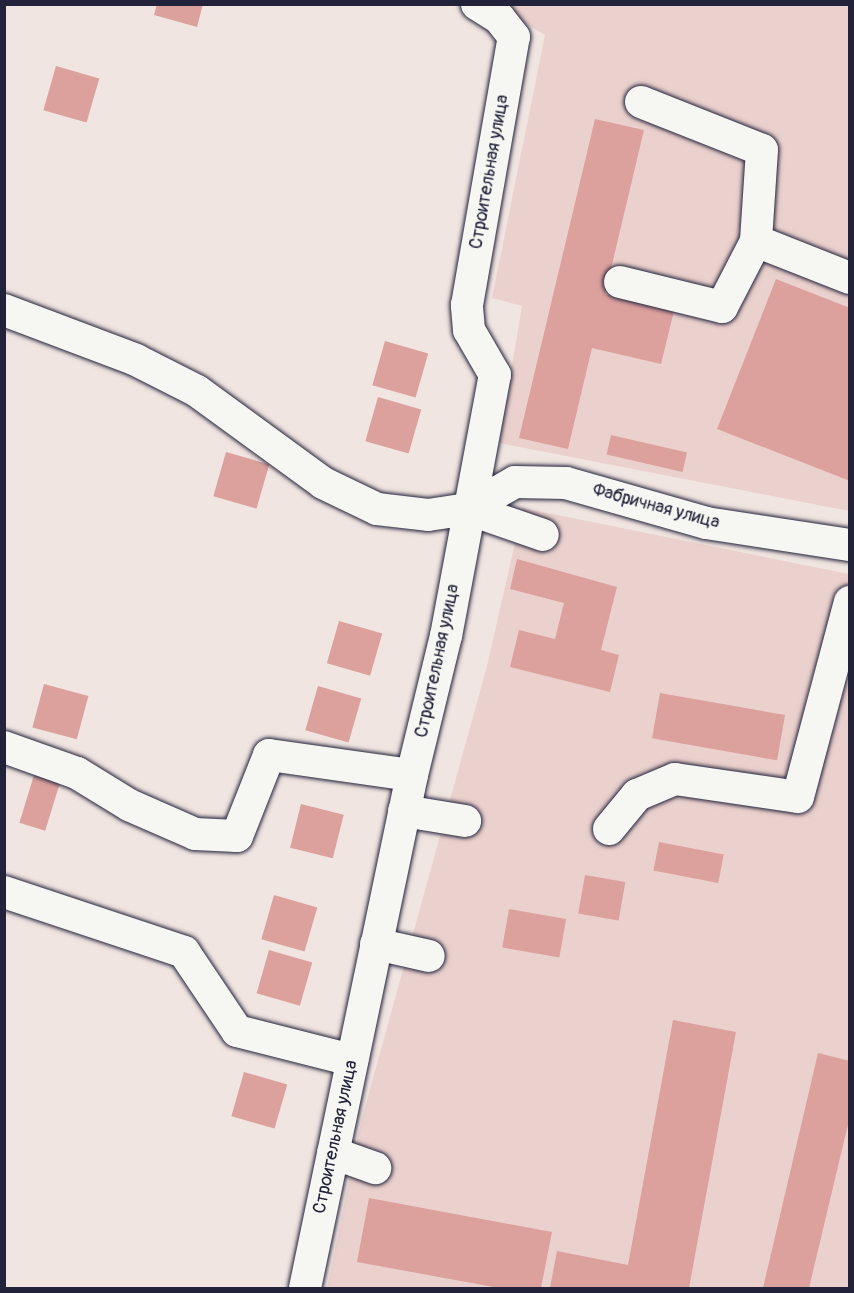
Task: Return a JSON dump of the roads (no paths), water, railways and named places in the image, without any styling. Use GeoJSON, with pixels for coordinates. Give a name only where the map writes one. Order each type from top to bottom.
{"type":"FeatureCollection","features":[{"type":"Feature","properties":{"kind":"street","name":"Строительная улица"},"geometry":{"type":"LineString","coordinates":[[304,1288],[404,811],[446,636],[468,509],[495,375],[469,330],[467,305],[514,37],[499,18],[477,4]]}},
{"type":"Feature","properties":{"kind":"street"},"geometry":{"type":"LineString","coordinates":[[620,282],[722,307],[756,241],[762,150],[641,102]]}},
{"type":"Feature","properties":{"kind":"street"},"geometry":{"type":"LineString","coordinates":[[756,241],[849,278]]}},
{"type":"Feature","properties":{"kind":"street"},"geometry":{"type":"LineString","coordinates":[[4,310],[136,360],[197,391],[323,483],[377,509],[428,515],[468,509],[543,535]]}},
{"type":"Feature","properties":{"kind":"street","name":"Фабричная улица"},"geometry":{"type":"LineString","coordinates":[[468,509],[515,482],[566,483],[706,523],[849,545]]}},
{"type":"Feature","properties":{"kind":"street"},"geometry":{"type":"LineString","coordinates":[[609,829],[637,795],[675,779],[798,797],[849,602]]}},
{"type":"Feature","properties":{"kind":"street"},"geometry":{"type":"LineString","coordinates":[[4,747],[77,773],[129,805],[195,834],[237,836],[269,754],[412,775]]}},
{"type":"Feature","properties":{"kind":"street"},"geometry":{"type":"LineString","coordinates":[[404,811],[465,821]]}},
{"type":"Feature","properties":{"kind":"street"},"geometry":{"type":"LineString","coordinates":[[4,892],[184,952],[237,1030],[352,1060]]}},
{"type":"Feature","properties":{"kind":"street"},"geometry":{"type":"LineString","coordinates":[[376,944],[429,957]]}},
{"type":"Feature","properties":{"kind":"street"},"geometry":{"type":"LineString","coordinates":[[333,1153],[375,1168]]}}]}
